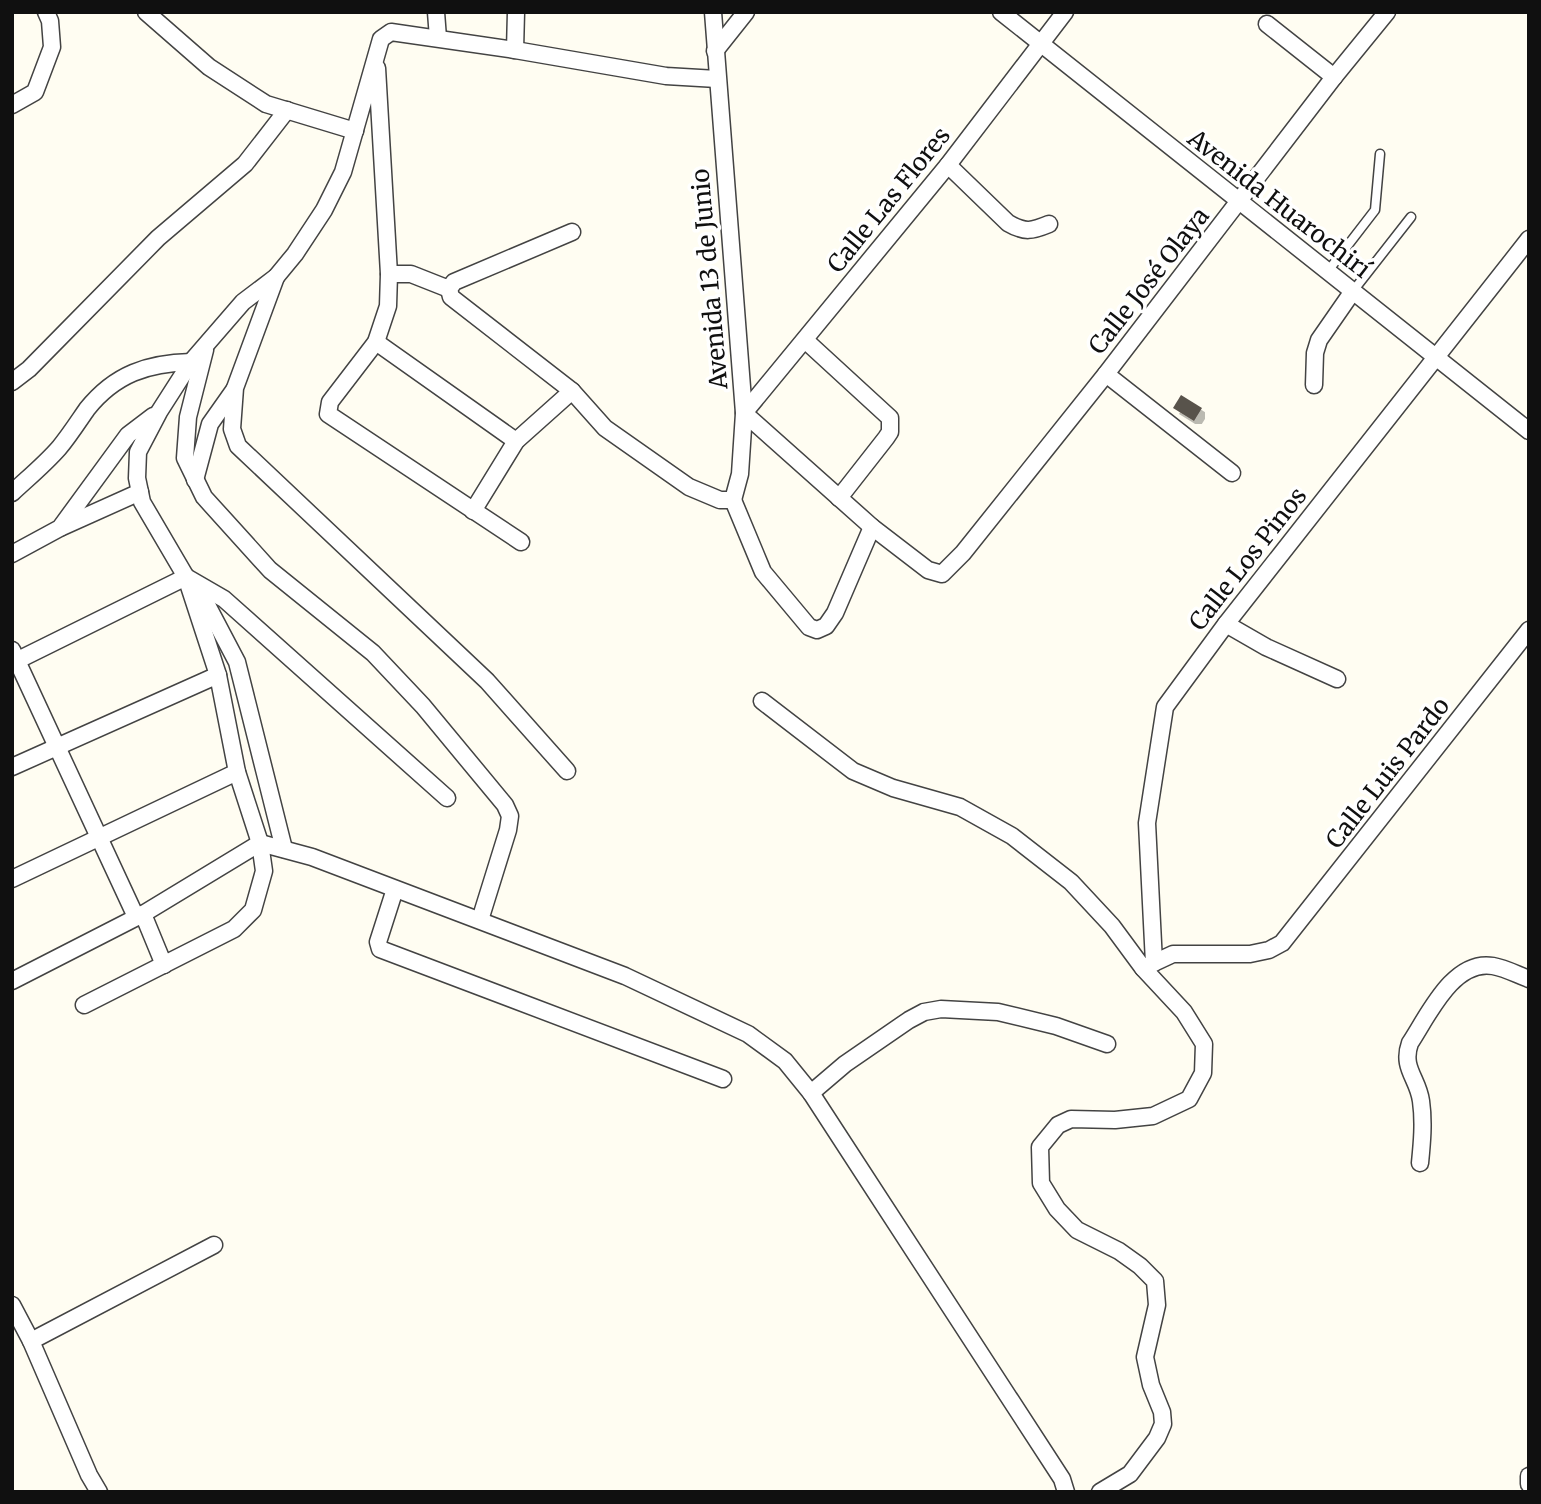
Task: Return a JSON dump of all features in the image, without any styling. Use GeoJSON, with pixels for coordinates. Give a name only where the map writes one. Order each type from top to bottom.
{"type":"FeatureCollection","features":[{"type":"Feature","properties":{"kind":"street"},"geometry":{"type":"LineString","coordinates":[[12,105],[35,92],[48,58],[52,47],[50,21],[46,12]]}},
{"type":"Feature","properties":{"kind":"street"},"geometry":{"type":"LineString","coordinates":[[146,12],[209,67],[266,104],[355,131]]}},
{"type":"Feature","properties":{"kind":"street"},"geometry":{"type":"LineString","coordinates":[[436,12],[438,38]]}},
{"type":"Feature","properties":{"kind":"street"},"geometry":{"type":"LineString","coordinates":[[515,50],[516,12]]}},
{"type":"Feature","properties":{"kind":"street","name":"Avenida 13 de Junio"},"geometry":{"type":"LineString","coordinates":[[713,12],[744,413],[872,527],[928,570],[942,574]]}},
{"type":"Feature","properties":{"kind":"street"},"geometry":{"type":"LineString","coordinates":[[715,51],[747,12]]}},
{"type":"Feature","properties":{"kind":"street","name":"Avenida Huarochirí"},"geometry":{"type":"LineString","coordinates":[[1001,12],[1529,432]]}},
{"type":"Feature","properties":{"kind":"street","name":"Calle Las Flores"},"geometry":{"type":"LineString","coordinates":[[744,413],[948,165],[1065,12]]}},
{"type":"Feature","properties":{"kind":"street","name":"Calle José Olaya"},"geometry":{"type":"LineString","coordinates":[[942,574],[963,553],[1106,374],[1387,12]]}},
{"type":"Feature","properties":{"kind":"street"},"geometry":{"type":"LineString","coordinates":[[1266,24],[1334,77]]}},
{"type":"Feature","properties":{"kind":"street"},"geometry":{"type":"LineString","coordinates":[[284,849],[237,663],[206,603],[186,578],[142,502],[137,478],[138,452],[159,412],[191,362],[243,302],[276,277],[324,210],[343,172],[381,39],[391,32],[666,76],[718,79]]}},
{"type":"Feature","properties":{"kind":"street"},"geometry":{"type":"LineString","coordinates":[[376,55],[389,274],[388,306],[376,342],[330,402],[328,414],[521,542]]}},
{"type":"Feature","properties":{"kind":"street"},"geometry":{"type":"LineString","coordinates":[[12,382],[29,369],[158,238],[245,164],[287,110]]}},
{"type":"Feature","properties":{"kind":"street"},"geometry":{"type":"LineString","coordinates":[[948,165],[1008,223],[1031,231],[1049,224]]}},
{"type":"Feature","properties":{"kind":"street"},"geometry":{"type":"LineString","coordinates":[[572,232],[454,282],[449,289],[451,297],[572,391],[605,428],[689,487],[720,500],[733,500]]}},
{"type":"Feature","properties":{"kind":"street","name":"Calle Los Pinos"},"geometry":{"type":"LineString","coordinates":[[1148,966],[1147,824],[1165,707],[1226,624],[1529,239]]}},
{"type":"Feature","properties":{"kind":"street"},"geometry":{"type":"LineString","coordinates":[[389,274],[411,274],[449,289]]}},
{"type":"Feature","properties":{"kind":"street"},"geometry":{"type":"LineString","coordinates":[[195,480],[210,424],[235,388],[276,277]]}},
{"type":"Feature","properties":{"kind":"street"},"geometry":{"type":"LineString","coordinates":[[1314,385],[1315,353],[1319,340],[1353,290]]}},
{"type":"Feature","properties":{"kind":"street"},"geometry":{"type":"LineString","coordinates":[[805,340],[890,418],[891,425],[886,438],[839,498]]}},
{"type":"Feature","properties":{"kind":"street"},"geometry":{"type":"LineString","coordinates":[[376,342],[516,441]]}},
{"type":"Feature","properties":{"kind":"street"},"geometry":{"type":"LineString","coordinates":[[206,344],[188,417],[185,458],[204,497],[270,570],[373,653],[423,706],[505,805],[510,816],[508,830],[480,920]]}},
{"type":"Feature","properties":{"kind":"street"},"geometry":{"type":"LineString","coordinates":[[12,494],[59,448],[89,407],[109,386],[150,365],[191,362]]}},
{"type":"Feature","properties":{"kind":"street"},"geometry":{"type":"LineString","coordinates":[[1106,374],[1232,473]]}},
{"type":"Feature","properties":{"kind":"street"},"geometry":{"type":"LineString","coordinates":[[235,388],[232,429],[238,446],[487,681],[567,772]]}},
{"type":"Feature","properties":{"kind":"street"},"geometry":{"type":"LineString","coordinates":[[473,511],[516,441],[572,391]]}},
{"type":"Feature","properties":{"kind":"street"},"geometry":{"type":"LineString","coordinates":[[60,528],[128,435],[159,412]]}},
{"type":"Feature","properties":{"kind":"street"},"geometry":{"type":"LineString","coordinates":[[744,413],[740,474],[733,500],[763,572],[809,627],[817,630],[826,626],[835,613],[872,527]]}},
{"type":"Feature","properties":{"kind":"street"},"geometry":{"type":"LineString","coordinates":[[12,554],[60,528],[140,492]]}},
{"type":"Feature","properties":{"kind":"street"},"geometry":{"type":"LineString","coordinates":[[164,965],[14,658],[186,578]]}},
{"type":"Feature","properties":{"kind":"street"},"geometry":{"type":"LineString","coordinates":[[84,1005],[234,929],[253,910],[264,871],[260,843],[237,772],[218,675],[186,578]]}},
{"type":"Feature","properties":{"kind":"street"},"geometry":{"type":"LineString","coordinates":[[186,578],[224,600],[447,798]]}},
{"type":"Feature","properties":{"kind":"street"},"geometry":{"type":"LineString","coordinates":[[1226,624],[1266,647],[1337,679]]}},
{"type":"Feature","properties":{"kind":"street","name":"Calle Luis Pardo"},"geometry":{"type":"LineString","coordinates":[[1148,966],[1173,954],[1250,954],[1269,950],[1282,943],[1529,630]]}},
{"type":"Feature","properties":{"kind":"street"},"geometry":{"type":"LineString","coordinates":[[12,768],[218,675]]}},
{"type":"Feature","properties":{"kind":"street"},"geometry":{"type":"LineString","coordinates":[[762,701],[853,771],[893,789],[960,807],[1012,836],[1071,882],[1112,926],[1148,966],[1205,1044],[1203,1073],[1189,1099],[1153,1116],[1115,1120],[1071,1119],[1058,1125],[1040,1147],[1041,1183],[1057,1209],[1077,1230],[1119,1251],[1155,1281],[1157,1305],[1145,1357],[1151,1385],[1162,1412],[1163,1424],[1157,1438],[1129,1474],[1100,1492]]}},
{"type":"Feature","properties":{"kind":"street"},"geometry":{"type":"LineString","coordinates":[[12,879],[237,772]]}},
{"type":"Feature","properties":{"kind":"street"},"geometry":{"type":"LineString","coordinates":[[12,981],[139,916],[260,843],[312,857],[625,976],[748,1034],[785,1061],[811,1093],[1062,1479],[1066,1492]]}},
{"type":"Feature","properties":{"kind":"street"},"geometry":{"type":"LineString","coordinates":[[395,889],[378,942],[380,949],[723,1079]]}},
{"type":"Feature","properties":{"kind":"street"},"geometry":{"type":"LineString","coordinates":[[1420,1163],[1421,1099],[1405,1055],[1410,1043],[1454,977],[1468,970],[1492,966],[1529,979]]}},
{"type":"Feature","properties":{"kind":"street"},"geometry":{"type":"LineString","coordinates":[[811,1093],[845,1064],[909,1020],[924,1012],[941,1009],[999,1012],[1056,1026],[1107,1044]]}},
{"type":"Feature","properties":{"kind":"street"},"geometry":{"type":"LineString","coordinates":[[31,1341],[214,1245]]}},
{"type":"Feature","properties":{"kind":"street"},"geometry":{"type":"LineString","coordinates":[[12,1305],[31,1341],[94,1490]]}},
{"type":"Feature","properties":{"kind":"street"},"geometry":{"type":"LineString","coordinates":[[1529,1476],[1529,1484]]}},
{"type":"Feature","properties":{"kind":"lane"},"geometry":{"type":"LineString","coordinates":[[1328,271],[1375,210],[1380,154]]}},
{"type":"Feature","properties":{"kind":"lane"},"geometry":{"type":"LineString","coordinates":[[1353,290],[1410,217]]}},
{"type":"Feature","properties":{"kind":"building"},"geometry":{"type":"Polygon","coordinates":[[[1181,395],[1202,408],[1194,421],[1173,408],[1181,395]]]}}]}
